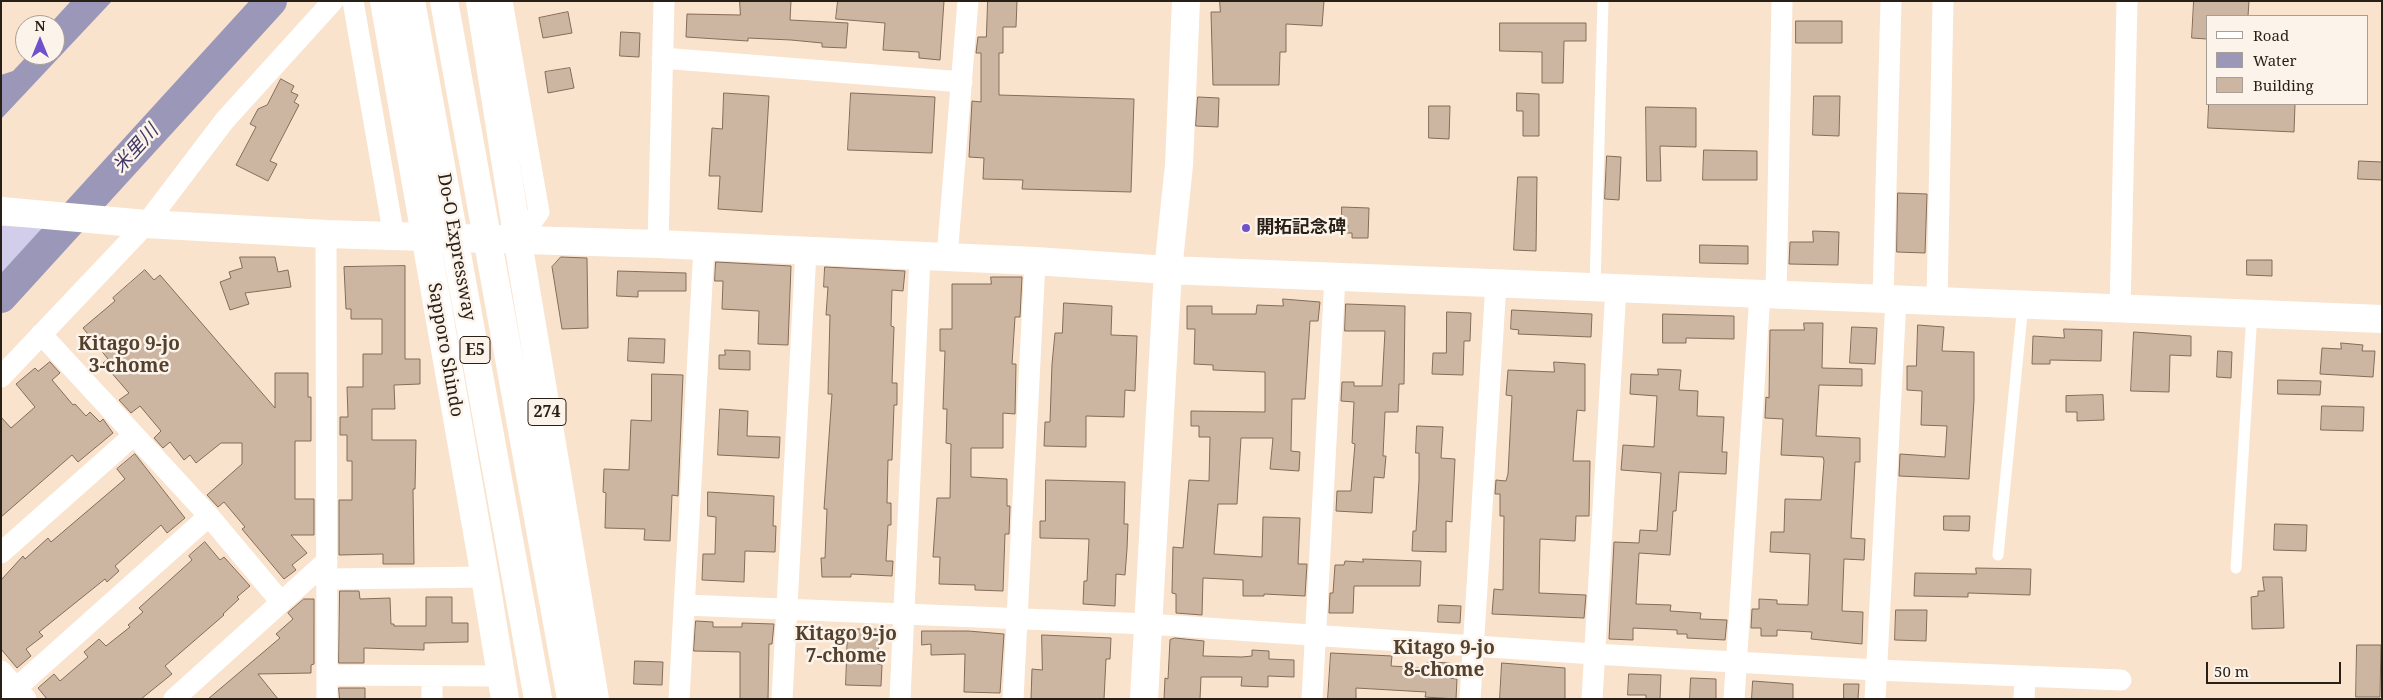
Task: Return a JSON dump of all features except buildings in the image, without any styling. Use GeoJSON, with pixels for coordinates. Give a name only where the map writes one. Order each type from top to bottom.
{"type":"FeatureCollection","features":[{"type":"Feature","properties":{"kind":"main road","name":"Sapporo Shindo"},"geometry":{"type":"LineString","coordinates":[[384,1],[485,577],[502,688]]}},
{"type":"Feature","properties":{"kind":"main road","name":"Do-O Expressway"},"geometry":{"type":"LineString","coordinates":[[411,1],[538,699]]}},
{"type":"Feature","properties":{"kind":"main road","name":"Do-O Expressway"},"geometry":{"type":"LineString","coordinates":[[444,1],[570,699]]}},
{"type":"Feature","properties":{"kind":"main road","name":"274"},"geometry":{"type":"LineString","coordinates":[[480,1],[595,699]]}},
{"type":"Feature","properties":{"kind":"main road"},"geometry":{"type":"LineString","coordinates":[[1144,699],[1168,270],[1179,165],[1186,1]]}},
{"type":"Feature","properties":{"kind":"main road"},"geometry":{"type":"LineString","coordinates":[[1,211],[133,222],[326,234],[658,244],[1035,261],[1168,270],[2382,319]]}},
{"type":"Feature","properties":{"kind":"street"},"geometry":{"type":"LineString","coordinates":[[1,377],[41,334],[133,222],[333,1]]}},
{"type":"Feature","properties":{"kind":"street"},"geometry":{"type":"LineString","coordinates":[[354,1],[394,237]]}},
{"type":"Feature","properties":{"kind":"street"},"geometry":{"type":"LineString","coordinates":[[502,1],[539,212],[518,240]]}},
{"type":"Feature","properties":{"kind":"street"},"geometry":{"type":"LineString","coordinates":[[658,244],[664,1]]}},
{"type":"Feature","properties":{"kind":"street"},"geometry":{"type":"LineString","coordinates":[[947,257],[968,1]]}},
{"type":"Feature","properties":{"kind":"street"},"geometry":{"type":"LineString","coordinates":[[1734,699],[1768,294],[1782,1]]}},
{"type":"Feature","properties":{"kind":"street"},"geometry":{"type":"LineString","coordinates":[[1875,699],[1890,299],[1891,1]]}},
{"type":"Feature","properties":{"kind":"street"},"geometry":{"type":"LineString","coordinates":[[1937,300],[1942,1]]}},
{"type":"Feature","properties":{"kind":"street"},"geometry":{"type":"LineString","coordinates":[[2120,308],[2127,1]]}},
{"type":"Feature","properties":{"kind":"street"},"geometry":{"type":"LineString","coordinates":[[662,58],[962,82]]}},
{"type":"Feature","properties":{"kind":"street"},"geometry":{"type":"LineString","coordinates":[[326,234],[328,699]]}},
{"type":"Feature","properties":{"kind":"street"},"geometry":{"type":"LineString","coordinates":[[680,699],[704,247]]}},
{"type":"Feature","properties":{"kind":"street"},"geometry":{"type":"LineString","coordinates":[[782,699],[806,252]]}},
{"type":"Feature","properties":{"kind":"street"},"geometry":{"type":"LineString","coordinates":[[900,699],[920,256]]}},
{"type":"Feature","properties":{"kind":"street"},"geometry":{"type":"LineString","coordinates":[[1014,699],[1035,261]]}},
{"type":"Feature","properties":{"kind":"street"},"geometry":{"type":"LineString","coordinates":[[1312,699],[1335,277]]}},
{"type":"Feature","properties":{"kind":"street"},"geometry":{"type":"LineString","coordinates":[[1470,699],[1496,283]]}},
{"type":"Feature","properties":{"kind":"street"},"geometry":{"type":"LineString","coordinates":[[1592,699],[1605,287]]}},
{"type":"Feature","properties":{"kind":"street"},"geometry":{"type":"LineString","coordinates":[[41,334],[209,516],[281,602]]}},
{"type":"Feature","properties":{"kind":"street"},"geometry":{"type":"LineString","coordinates":[[1,553],[134,435]]}},
{"type":"Feature","properties":{"kind":"street"},"geometry":{"type":"LineString","coordinates":[[1,671],[16,695],[209,516]]}},
{"type":"Feature","properties":{"kind":"street"},"geometry":{"type":"LineString","coordinates":[[174,699],[281,602],[328,570],[485,577]]}},
{"type":"Feature","properties":{"kind":"street"},"geometry":{"type":"LineString","coordinates":[[684,605],[904,616],[1147,624],[1315,634],[1472,647],[1876,670],[2121,680]]}},
{"type":"Feature","properties":{"kind":"street"},"geometry":{"type":"LineString","coordinates":[[327,675],[432,676],[502,688]]}},
{"type":"Feature","properties":{"kind":"street"},"geometry":{"type":"LineString","coordinates":[[432,676],[432,699]]}},
{"type":"Feature","properties":{"kind":"street"},"geometry":{"type":"LineString","coordinates":[[2024,699],[2025,676]]}},
{"type":"Feature","properties":{"kind":"lane"},"geometry":{"type":"LineString","coordinates":[[1603,1],[1605,287]]}},
{"type":"Feature","properties":{"kind":"lane"},"geometry":{"type":"LineString","coordinates":[[1998,555],[2023,304]]}},
{"type":"Feature","properties":{"kind":"lane"},"geometry":{"type":"LineString","coordinates":[[2236,568],[2252,313]]}},
{"type":"Feature","properties":{"kind":"shaded area"},"geometry":{"type":"Polygon","coordinates":[[[1,226],[51,228],[1,283],[1,226]]]}},
{"type":"Feature","properties":{"kind":"water"},"geometry":{"type":"Polygon","coordinates":[[[71,1],[112,1],[65,51],[65,15],[58,15],[71,1]]]}},
{"type":"Feature","properties":{"kind":"water"},"geometry":{"type":"Polygon","coordinates":[[[19,65],[52,65],[1,119],[1,75],[13,71],[19,65]]]}},
{"type":"Feature","properties":{"kind":"waterway","name":"米里川"},"geometry":{"type":"LineString","coordinates":[[1,297],[271,1]]}},
{"type":"Feature","properties":{"kind":"place","name":"開拓記念碑"},"geometry":{"type":"Point","coordinates":[1246,228]}},
{"type":"Feature","properties":{"kind":"district","name":"Kitago 9-jo 3-chome"},"geometry":{"type":"Point","coordinates":[129,356]}},
{"type":"Feature","properties":{"kind":"district","name":"Kitago 9-jo 7-chome"},"geometry":{"type":"Point","coordinates":[846,646]}},
{"type":"Feature","properties":{"kind":"district","name":"Kitago 9-jo 8-chome"},"geometry":{"type":"Point","coordinates":[1444,660]}}]}
